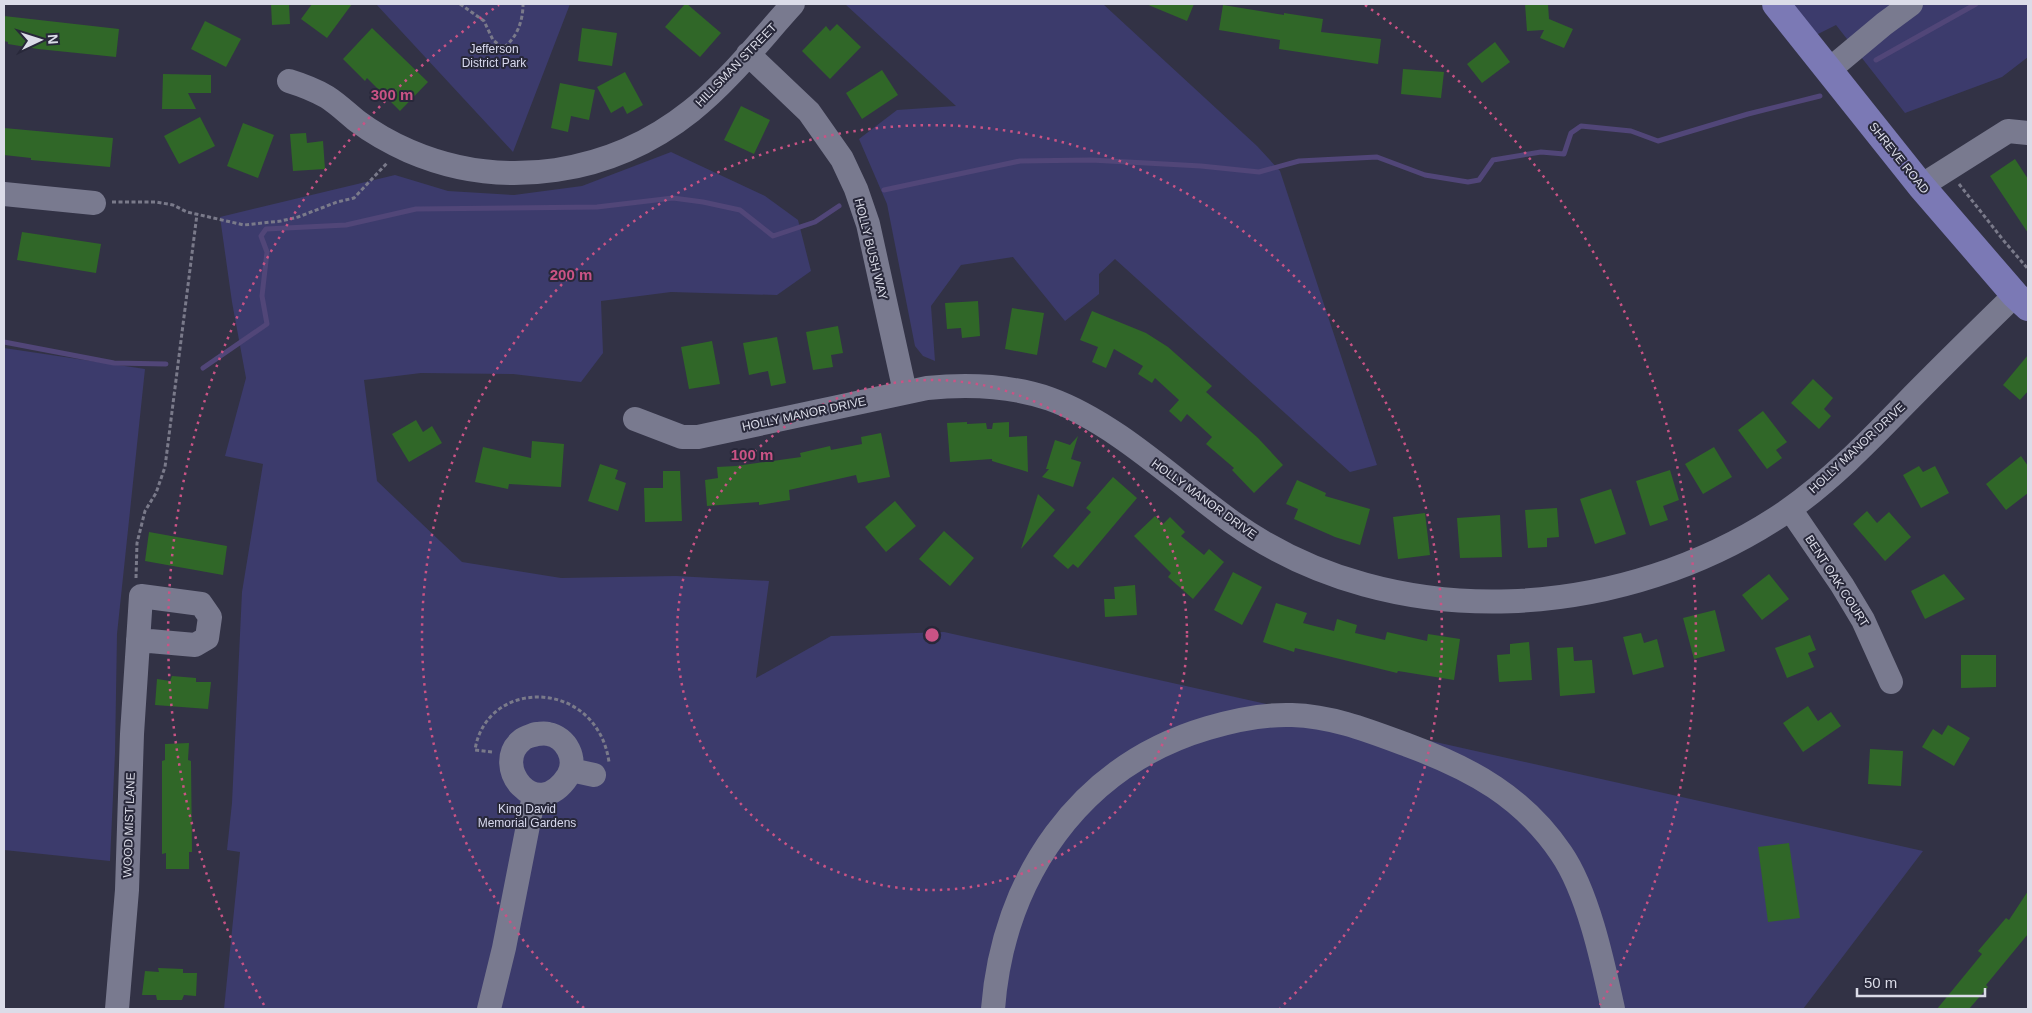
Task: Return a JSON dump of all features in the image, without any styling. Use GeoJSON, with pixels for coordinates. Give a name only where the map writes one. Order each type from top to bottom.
{"type":"FeatureCollection","features":[{"type":"Feature","properties":{"kind":"main road","name":"SHREVE ROAD"},"geometry":{"type":"LineString","coordinates":[[1776,4],[1921,186],[2021,301]]}},
{"type":"Feature","properties":{"kind":"street","name":"HILLSMAN STREET"},"geometry":{"type":"LineString","coordinates":[[289,81],[310,88],[328,98],[356,121],[410,152],[474,170],[541,173],[600,160],[633,148],[662,132],[692,110],[748,54],[794,4]]}},
{"type":"Feature","properties":{"kind":"street"},"geometry":{"type":"LineString","coordinates":[[1829,70],[1911,4]]}},
{"type":"Feature","properties":{"kind":"street","name":"HOLLY BUSH WAY"},"geometry":{"type":"LineString","coordinates":[[748,54],[809,112],[842,159],[856,189],[868,224],[905,392]]}},
{"type":"Feature","properties":{"kind":"street"},"geometry":{"type":"LineString","coordinates":[[1921,186],[2008,131],[2028,133]]}},
{"type":"Feature","properties":{"kind":"street"},"geometry":{"type":"LineString","coordinates":[[4,194],[94,203]]}},
{"type":"Feature","properties":{"kind":"street","name":"HOLLY MANOR DRIVE"},"geometry":{"type":"LineString","coordinates":[[635,420],[682,437],[698,437],[905,392],[956,385],[991,386],[1021,391],[1051,399],[1084,414],[1110,430],[1232,522],[1282,551],[1323,570],[1367,585],[1451,600],[1498,602],[1543,600],[1592,593],[1633,584],[1677,569],[1758,530],[1790,509],[1834,473],[2021,301]]}},
{"type":"Feature","properties":{"kind":"street","name":"BENT OAK COURT"},"geometry":{"type":"LineString","coordinates":[[1790,509],[1855,606],[1874,642],[1891,682]]}},
{"type":"Feature","properties":{"kind":"street"},"geometry":{"type":"LineString","coordinates":[[138,640],[196,646],[207,638],[210,616],[201,604],[141,596]]}},
{"type":"Feature","properties":{"kind":"street","name":"WOOD MIST LANE"},"geometry":{"type":"LineString","coordinates":[[117,1009],[128,890],[132,734],[141,596]]}},
{"type":"Feature","properties":{"kind":"street"},"geometry":{"type":"LineString","coordinates":[[993,1009],[1001,956],[1016,904],[1031,870],[1050,840],[1081,803],[1104,782],[1132,762],[1185,735],[1232,721],[1262,716],[1293,715],[1325,719],[1362,729],[1426,752],[1491,783],[1531,815],[1563,854],[1575,878],[1592,925],[1613,1009]]}},
{"type":"Feature","properties":{"kind":"street"},"geometry":{"type":"LineString","coordinates":[[536,734],[548,734],[559,739],[568,748],[572,759],[570,770],[564,782],[554,790],[542,795],[534,795],[521,787],[503,754],[514,748],[522,738],[536,734]]}},
{"type":"Feature","properties":{"kind":"street"},"geometry":{"type":"LineString","coordinates":[[570,770],[594,775]]}},
{"type":"Feature","properties":{"kind":"street"},"geometry":{"type":"LineString","coordinates":[[489,1009],[504,948],[534,795]]}},
{"type":"Feature","properties":{"kind":"path"},"geometry":{"type":"LineString","coordinates":[[460,4],[484,21],[493,40],[503,48],[512,42],[523,17],[523,4]]}},
{"type":"Feature","properties":{"kind":"path"},"geometry":{"type":"LineString","coordinates":[[94,203],[156,202],[244,225],[298,217],[354,198],[390,160],[393,143]]}},
{"type":"Feature","properties":{"kind":"path"},"geometry":{"type":"LineString","coordinates":[[1948,169],[2004,241],[2028,268]]}},
{"type":"Feature","properties":{"kind":"path"},"geometry":{"type":"LineString","coordinates":[[141,596],[135,575],[137,543],[145,511],[156,493],[165,467],[196,214]]}},
{"type":"Feature","properties":{"kind":"green space","name":"Jefferson District Park"},"geometry":{"type":"Polygon","coordinates":[[[376,4],[570,4],[513,152],[376,4]]]}},
{"type":"Feature","properties":{"kind":"green space"},"geometry":{"type":"Polygon","coordinates":[[[845,4],[1103,4],[1257,146],[1280,171],[1377,465],[1350,472],[1115,259],[1099,274],[1099,294],[1065,321],[1013,257],[961,265],[931,306],[935,361],[923,356],[915,346],[887,204],[859,139],[897,110],[956,106],[845,4]]]}},
{"type":"Feature","properties":{"kind":"green space"},"geometry":{"type":"Polygon","coordinates":[[[1793,4],[2028,4],[2028,57],[2002,77],[1905,113],[1836,25],[1816,35],[1793,4]]]}},
{"type":"Feature","properties":{"kind":"green space","name":"King David Memorial Gardens"},"geometry":{"type":"Polygon","coordinates":[[[671,152],[765,196],[798,220],[811,271],[777,295],[671,292],[601,301],[603,353],[581,382],[513,374],[421,373],[364,380],[377,481],[462,562],[561,578],[676,576],[769,581],[756,678],[831,636],[944,632],[1923,851],[1803,1009],[224,1009],[240,852],[227,850],[232,803],[242,592],[263,464],[225,456],[246,378],[232,302],[220,217],[395,175],[448,191],[514,195],[582,186],[671,152]]]}},
{"type":"Feature","properties":{"kind":"green space"},"geometry":{"type":"Polygon","coordinates":[[[4,348],[145,369],[117,634],[115,753],[110,861],[4,850],[4,348]]]}},
{"type":"Feature","properties":{"kind":"building"},"geometry":{"type":"Polygon","coordinates":[[[271,4],[289,4],[290,24],[272,25],[271,4]]]}},
{"type":"Feature","properties":{"kind":"building"},"geometry":{"type":"Polygon","coordinates":[[[312,4],[352,4],[327,38],[301,19],[312,4]]]}},
{"type":"Feature","properties":{"kind":"building"},"geometry":{"type":"Polygon","coordinates":[[[685,4],[721,33],[700,57],[665,27],[685,4]]]}},
{"type":"Feature","properties":{"kind":"building"},"geometry":{"type":"Polygon","coordinates":[[[1146,4],[1194,4],[1187,21],[1146,4]]]}},
{"type":"Feature","properties":{"kind":"building"},"geometry":{"type":"Polygon","coordinates":[[[1525,4],[1548,4],[1549,19],[1573,29],[1564,48],[1540,38],[1544,30],[1527,31],[1525,4]]]}},
{"type":"Feature","properties":{"kind":"building"},"geometry":{"type":"Polygon","coordinates":[[[1223,5],[1323,19],[1321,32],[1381,39],[1378,64],[1279,49],[1280,40],[1219,30],[1223,5]]]}},
{"type":"Feature","properties":{"kind":"building"},"geometry":{"type":"Polygon","coordinates":[[[4,16],[119,29],[116,57],[8,44],[8,42],[4,41],[4,16]]]}},
{"type":"Feature","properties":{"kind":"building"},"geometry":{"type":"Polygon","coordinates":[[[205,21],[241,39],[226,67],[191,49],[205,21]]]}},
{"type":"Feature","properties":{"kind":"building"},"geometry":{"type":"Polygon","coordinates":[[[837,24],[861,47],[830,79],[802,51],[826,26],[830,31],[837,24]]]}},
{"type":"Feature","properties":{"kind":"building"},"geometry":{"type":"Polygon","coordinates":[[[372,28],[428,82],[400,111],[367,78],[365,81],[343,59],[372,28]]]}},
{"type":"Feature","properties":{"kind":"building"},"geometry":{"type":"Polygon","coordinates":[[[582,28],[617,33],[612,66],[578,61],[582,28]]]}},
{"type":"Feature","properties":{"kind":"building"},"geometry":{"type":"Polygon","coordinates":[[[1495,42],[1510,62],[1482,83],[1467,64],[1495,42]]]}},
{"type":"Feature","properties":{"kind":"building"},"geometry":{"type":"Polygon","coordinates":[[[1403,69],[1444,72],[1441,98],[1401,94],[1403,69]]]}},
{"type":"Feature","properties":{"kind":"building"},"geometry":{"type":"Polygon","coordinates":[[[882,70],[898,95],[862,119],[846,93],[882,70]]]}},
{"type":"Feature","properties":{"kind":"building"},"geometry":{"type":"Polygon","coordinates":[[[625,72],[643,105],[627,114],[623,106],[611,113],[597,87],[625,72]]]}},
{"type":"Feature","properties":{"kind":"building"},"geometry":{"type":"Polygon","coordinates":[[[163,74],[211,75],[211,93],[188,93],[196,109],[162,109],[163,74]]]}},
{"type":"Feature","properties":{"kind":"building"},"geometry":{"type":"Polygon","coordinates":[[[560,83],[595,90],[589,120],[571,116],[568,132],[551,128],[560,83]]]}},
{"type":"Feature","properties":{"kind":"building"},"geometry":{"type":"Polygon","coordinates":[[[741,106],[770,120],[754,154],[724,140],[741,106]]]}},
{"type":"Feature","properties":{"kind":"building"},"geometry":{"type":"Polygon","coordinates":[[[200,117],[215,146],[179,164],[164,136],[200,117]]]}},
{"type":"Feature","properties":{"kind":"building"},"geometry":{"type":"Polygon","coordinates":[[[243,123],[274,135],[258,178],[227,166],[243,123]]]}},
{"type":"Feature","properties":{"kind":"building"},"geometry":{"type":"Polygon","coordinates":[[[4,128],[113,138],[110,167],[31,160],[31,158],[4,155],[4,128]]]}},
{"type":"Feature","properties":{"kind":"building"},"geometry":{"type":"Polygon","coordinates":[[[306,133],[307,143],[323,141],[325,169],[293,171],[290,134],[306,133]]]}},
{"type":"Feature","properties":{"kind":"building"},"geometry":{"type":"Polygon","coordinates":[[[2015,159],[2028,179],[2028,233],[1990,176],[2015,159]]]}},
{"type":"Feature","properties":{"kind":"building"},"geometry":{"type":"Polygon","coordinates":[[[22,232],[101,244],[96,273],[17,260],[22,232]]]}},
{"type":"Feature","properties":{"kind":"building"},"geometry":{"type":"Polygon","coordinates":[[[978,301],[980,336],[962,338],[961,328],[947,329],[945,303],[978,301]]]}},
{"type":"Feature","properties":{"kind":"building"},"geometry":{"type":"Polygon","coordinates":[[[1012,308],[1044,313],[1037,355],[1005,349],[1012,308]]]}},
{"type":"Feature","properties":{"kind":"building"},"geometry":{"type":"Polygon","coordinates":[[[1092,311],[1146,333],[1168,347],[1212,386],[1206,392],[1258,438],[1283,465],[1254,493],[1232,470],[1234,468],[1206,444],[1212,437],[1187,414],[1181,422],[1169,411],[1179,400],[1155,378],[1152,383],[1138,374],[1143,366],[1114,349],[1106,368],[1092,362],[1098,347],[1080,340],[1092,311]]]}},
{"type":"Feature","properties":{"kind":"building"},"geometry":{"type":"Polygon","coordinates":[[[838,326],[843,353],[831,355],[833,367],[813,370],[806,332],[838,326]]]}},
{"type":"Feature","properties":{"kind":"building"},"geometry":{"type":"Polygon","coordinates":[[[777,337],[786,383],[771,386],[768,371],[749,375],[743,343],[777,337]]]}},
{"type":"Feature","properties":{"kind":"building"},"geometry":{"type":"Polygon","coordinates":[[[712,341],[720,384],[689,389],[681,347],[712,341]]]}},
{"type":"Feature","properties":{"kind":"building"},"geometry":{"type":"Polygon","coordinates":[[[2028,355],[2028,391],[2020,400],[2003,385],[2028,355]]]}},
{"type":"Feature","properties":{"kind":"building"},"geometry":{"type":"Polygon","coordinates":[[[1813,379],[1833,398],[1824,409],[1831,416],[1819,429],[1791,403],[1813,379]]]}},
{"type":"Feature","properties":{"kind":"building"},"geometry":{"type":"Polygon","coordinates":[[[1763,411],[1787,442],[1776,450],[1782,458],[1767,469],[1738,430],[1763,411]]]}},
{"type":"Feature","properties":{"kind":"building"},"geometry":{"type":"Polygon","coordinates":[[[416,420],[423,432],[432,426],[442,443],[409,462],[392,434],[416,420]]]}},
{"type":"Feature","properties":{"kind":"building"},"geometry":{"type":"Polygon","coordinates":[[[967,422],[967,424],[986,423],[987,429],[992,429],[993,423],[1009,422],[1009,437],[1027,436],[1028,472],[992,461],[992,459],[950,462],[947,423],[967,422]]]}},
{"type":"Feature","properties":{"kind":"building"},"geometry":{"type":"Polygon","coordinates":[[[881,433],[890,477],[858,483],[856,475],[789,490],[790,500],[759,505],[759,502],[707,506],[705,480],[718,478],[717,467],[801,457],[800,453],[830,446],[831,450],[862,444],[861,437],[881,433]]]}},
{"type":"Feature","properties":{"kind":"building"},"geometry":{"type":"Polygon","coordinates":[[[1078,436],[1071,459],[1081,462],[1073,487],[1042,477],[1049,469],[1046,469],[1055,440],[1070,445],[1078,436]]]}},
{"type":"Feature","properties":{"kind":"building"},"geometry":{"type":"Polygon","coordinates":[[[532,441],[564,444],[561,487],[509,484],[508,489],[475,482],[483,447],[531,458],[532,441]]]}},
{"type":"Feature","properties":{"kind":"building"},"geometry":{"type":"Polygon","coordinates":[[[1714,447],[1732,477],[1703,494],[1685,464],[1714,447]]]}},
{"type":"Feature","properties":{"kind":"building"},"geometry":{"type":"Polygon","coordinates":[[[2021,456],[2028,466],[2028,493],[2006,510],[1986,484],[2021,456]]]}},
{"type":"Feature","properties":{"kind":"building"},"geometry":{"type":"Polygon","coordinates":[[[600,464],[618,470],[615,479],[626,483],[618,511],[588,501],[600,464]]]}},
{"type":"Feature","properties":{"kind":"building"},"geometry":{"type":"Polygon","coordinates":[[[1919,466],[1923,472],[1935,466],[1949,493],[1921,508],[1903,475],[1919,466]]]}},
{"type":"Feature","properties":{"kind":"building"},"geometry":{"type":"Polygon","coordinates":[[[1670,470],[1679,500],[1663,506],[1668,520],[1650,526],[1636,481],[1670,470]]]}},
{"type":"Feature","properties":{"kind":"building"},"geometry":{"type":"Polygon","coordinates":[[[663,471],[680,471],[682,521],[645,522],[644,488],[663,488],[663,471]]]}},
{"type":"Feature","properties":{"kind":"building"},"geometry":{"type":"Polygon","coordinates":[[[1113,477],[1137,498],[1078,568],[1073,564],[1068,569],[1053,556],[1091,512],[1086,508],[1113,477]]]}},
{"type":"Feature","properties":{"kind":"building"},"geometry":{"type":"Polygon","coordinates":[[[1297,480],[1326,493],[1325,496],[1370,509],[1360,545],[1335,537],[1294,519],[1298,509],[1286,504],[1297,480]]]}},
{"type":"Feature","properties":{"kind":"building"},"geometry":{"type":"Polygon","coordinates":[[[1611,489],[1626,534],[1595,544],[1580,499],[1611,489]]]}},
{"type":"Feature","properties":{"kind":"building"},"geometry":{"type":"Polygon","coordinates":[[[1038,494],[1055,510],[1021,549],[1038,494]]]}},
{"type":"Feature","properties":{"kind":"building"},"geometry":{"type":"Polygon","coordinates":[[[895,501],[916,526],[886,552],[865,527],[895,501]]]}},
{"type":"Feature","properties":{"kind":"building"},"geometry":{"type":"Polygon","coordinates":[[[1557,508],[1559,537],[1547,538],[1547,547],[1528,548],[1525,510],[1557,508]]]}},
{"type":"Feature","properties":{"kind":"building"},"geometry":{"type":"Polygon","coordinates":[[[1867,511],[1877,523],[1889,512],[1911,537],[1885,561],[1853,524],[1867,511]]]}},
{"type":"Feature","properties":{"kind":"building"},"geometry":{"type":"Polygon","coordinates":[[[1425,513],[1430,555],[1398,559],[1393,517],[1425,513]]]}},
{"type":"Feature","properties":{"kind":"building"},"geometry":{"type":"Polygon","coordinates":[[[1500,515],[1502,557],[1460,558],[1457,518],[1500,515]]]}},
{"type":"Feature","properties":{"kind":"building"},"geometry":{"type":"Polygon","coordinates":[[[1155,516],[1163,524],[1170,517],[1185,532],[1181,536],[1204,555],[1209,549],[1224,562],[1193,599],[1168,577],[1171,573],[1134,536],[1155,516]]]}},
{"type":"Feature","properties":{"kind":"building"},"geometry":{"type":"Polygon","coordinates":[[[944,531],[974,558],[950,586],[919,559],[944,531]]]}},
{"type":"Feature","properties":{"kind":"building"},"geometry":{"type":"Polygon","coordinates":[[[149,532],[227,546],[223,575],[145,561],[149,532]]]}},
{"type":"Feature","properties":{"kind":"building"},"geometry":{"type":"Polygon","coordinates":[[[1233,572],[1262,587],[1242,625],[1214,610],[1233,572]]]}},
{"type":"Feature","properties":{"kind":"building"},"geometry":{"type":"Polygon","coordinates":[[[1769,574],[1789,599],[1762,620],[1742,595],[1769,574]]]}},
{"type":"Feature","properties":{"kind":"building"},"geometry":{"type":"Polygon","coordinates":[[[1944,574],[1965,599],[1925,619],[1911,591],[1944,574]]]}},
{"type":"Feature","properties":{"kind":"building"},"geometry":{"type":"Polygon","coordinates":[[[1135,585],[1137,615],[1105,617],[1104,599],[1115,599],[1114,587],[1135,585]]]}},
{"type":"Feature","properties":{"kind":"building"},"geometry":{"type":"Polygon","coordinates":[[[1276,603],[1307,613],[1303,623],[1334,631],[1337,619],[1357,625],[1355,633],[1385,640],[1387,632],[1427,641],[1428,634],[1460,639],[1454,680],[1398,671],[1397,673],[1295,648],[1294,652],[1263,642],[1276,603]]]}},
{"type":"Feature","properties":{"kind":"building"},"geometry":{"type":"Polygon","coordinates":[[[1715,610],[1725,651],[1694,659],[1683,618],[1715,610]]]}},
{"type":"Feature","properties":{"kind":"building"},"geometry":{"type":"Polygon","coordinates":[[[1641,633],[1644,643],[1657,639],[1664,667],[1633,675],[1623,637],[1641,633]]]}},
{"type":"Feature","properties":{"kind":"building"},"geometry":{"type":"Polygon","coordinates":[[[1810,635],[1816,650],[1808,653],[1814,667],[1787,678],[1775,648],[1810,635]]]}},
{"type":"Feature","properties":{"kind":"building"},"geometry":{"type":"Polygon","coordinates":[[[1529,642],[1532,680],[1499,682],[1497,655],[1510,654],[1510,644],[1529,642]]]}},
{"type":"Feature","properties":{"kind":"building"},"geometry":{"type":"Polygon","coordinates":[[[1573,647],[1574,661],[1592,660],[1595,693],[1560,696],[1557,648],[1573,647]]]}},
{"type":"Feature","properties":{"kind":"building"},"geometry":{"type":"Polygon","coordinates":[[[1961,655],[1996,655],[1996,687],[1961,688],[1961,655]]]}},
{"type":"Feature","properties":{"kind":"building"},"geometry":{"type":"Polygon","coordinates":[[[172,676],[196,678],[196,682],[211,682],[208,709],[155,705],[157,679],[170,681],[172,676]]]}},
{"type":"Feature","properties":{"kind":"building"},"geometry":{"type":"Polygon","coordinates":[[[1808,706],[1818,721],[1831,712],[1841,726],[1803,752],[1783,723],[1808,706]]]}},
{"type":"Feature","properties":{"kind":"building"},"geometry":{"type":"Polygon","coordinates":[[[1948,725],[1970,738],[1954,766],[1922,747],[1933,729],[1942,735],[1948,725]]]}},
{"type":"Feature","properties":{"kind":"building"},"geometry":{"type":"Polygon","coordinates":[[[189,743],[188,760],[191,761],[192,852],[189,852],[189,869],[166,869],[166,853],[162,854],[162,761],[165,760],[165,744],[189,743]]]}},
{"type":"Feature","properties":{"kind":"building"},"geometry":{"type":"Polygon","coordinates":[[[1870,749],[1903,751],[1901,786],[1868,784],[1870,749]]]}},
{"type":"Feature","properties":{"kind":"building"},"geometry":{"type":"Polygon","coordinates":[[[1789,843],[1800,918],[1768,922],[1758,847],[1789,843]]]}},
{"type":"Feature","properties":{"kind":"building"},"geometry":{"type":"Polygon","coordinates":[[[2028,891],[2028,934],[1986,985],[1988,987],[1969,1009],[1937,1009],[1982,954],[1978,951],[2006,918],[2009,920],[2028,891]]]}},
{"type":"Feature","properties":{"kind":"building"},"geometry":{"type":"Polygon","coordinates":[[[158,968],[183,969],[183,973],[197,973],[196,996],[184,995],[182,1000],[157,1000],[156,995],[142,995],[145,971],[159,972],[158,968]]]}},
{"type":"Feature","properties":{"kind":"waterway"},"geometry":{"type":"LineString","coordinates":[[1876,60],[1976,4]]}},
{"type":"Feature","properties":{"kind":"waterway"},"geometry":{"type":"LineString","coordinates":[[884,190],[1020,161],[1091,160],[1201,166],[1259,172],[1299,161],[1377,157],[1425,175],[1468,182],[1479,180],[1493,160],[1541,152],[1564,154],[1571,133],[1581,126],[1631,131],[1658,141],[1748,114],[1820,96]]}},
{"type":"Feature","properties":{"kind":"waterway"},"geometry":{"type":"LineString","coordinates":[[203,368],[267,324],[262,296],[267,252],[261,236],[266,229],[346,225],[416,209],[597,207],[673,198],[740,210],[773,236],[815,222],[839,206]]}},
{"type":"Feature","properties":{"kind":"waterway"},"geometry":{"type":"LineString","coordinates":[[4,342],[114,363],[166,364]]}}]}
